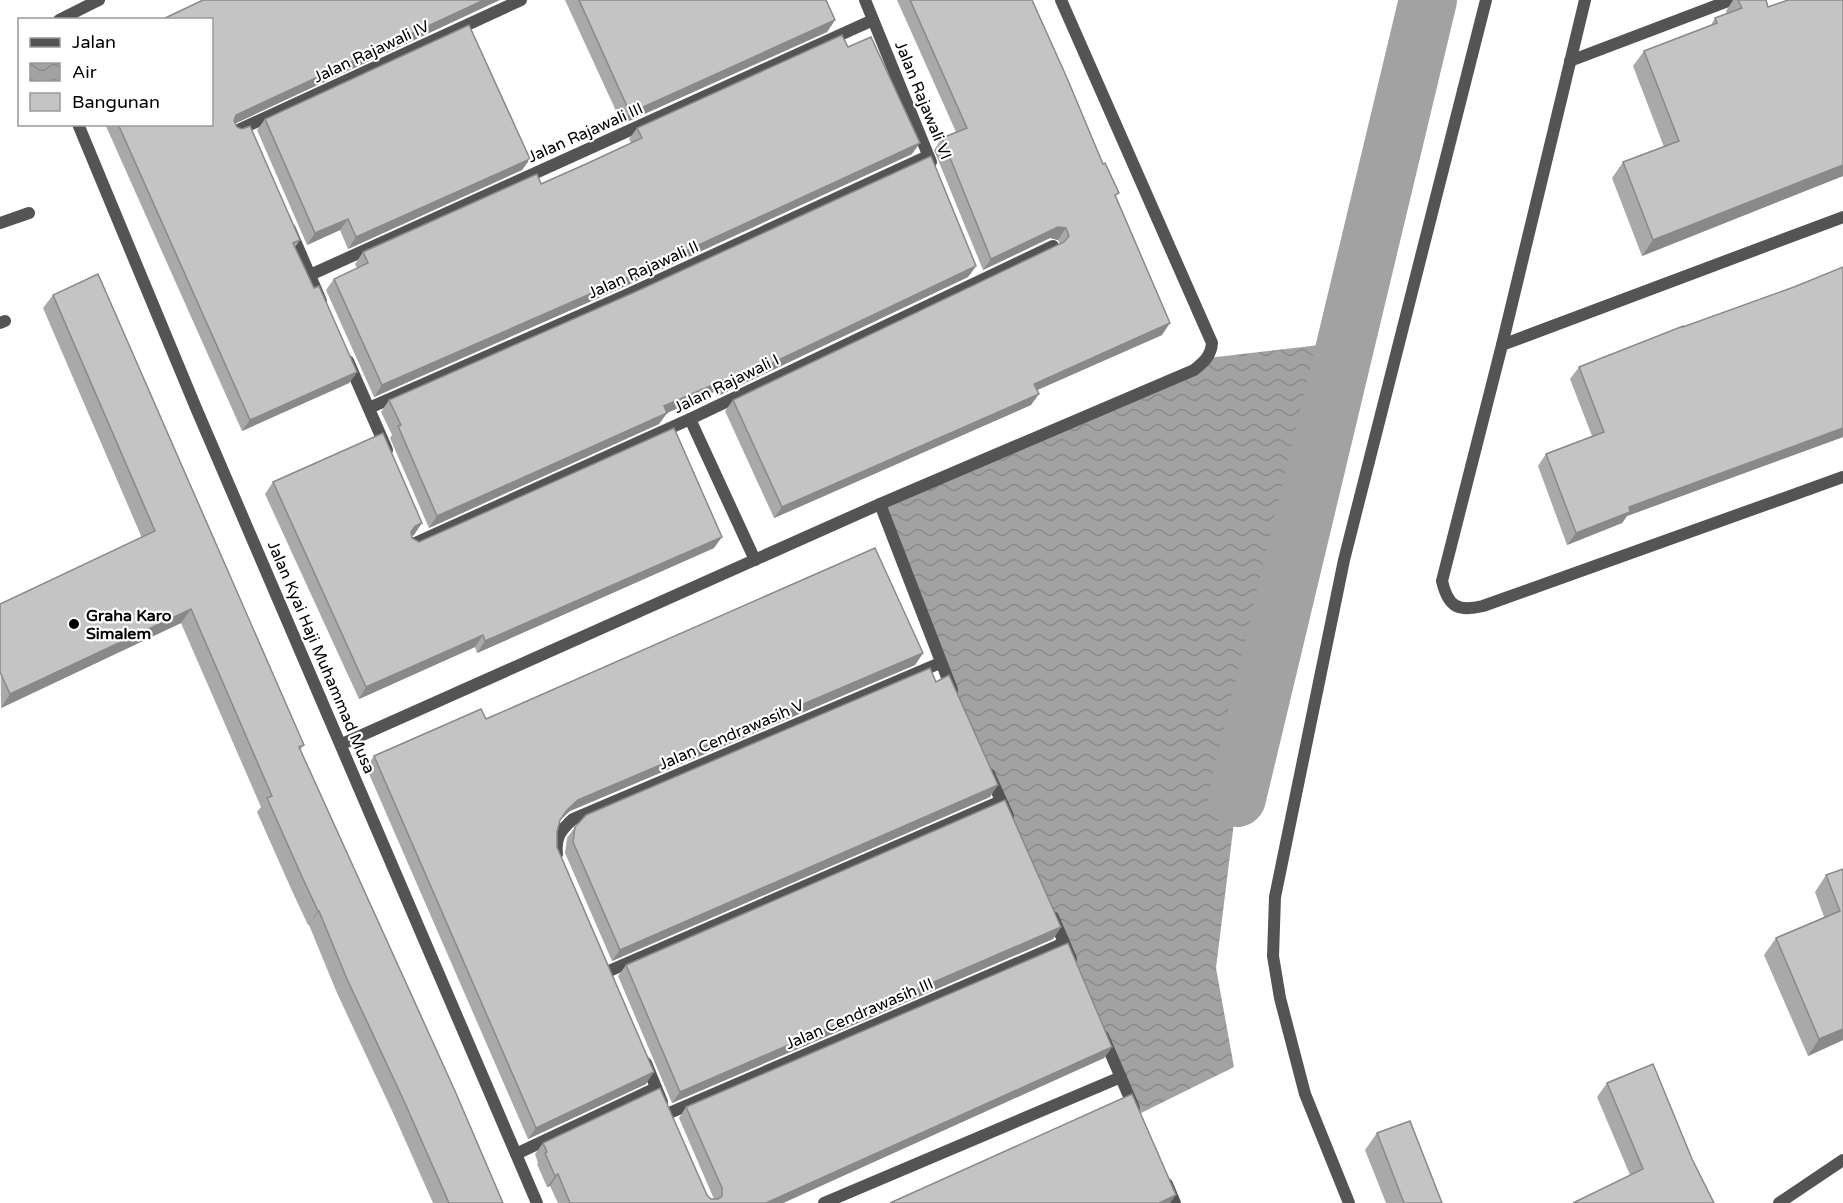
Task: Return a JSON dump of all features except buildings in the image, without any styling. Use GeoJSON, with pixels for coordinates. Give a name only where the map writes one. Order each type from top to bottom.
{"type":"FeatureCollection","features":[{"type":"Feature","properties":{"kind":"street"},"geometry":{"type":"LineString","coordinates":[[63,18],[99,0]]}},
{"type":"Feature","properties":{"kind":"street","name":"Jalan Rajawali IV"},"geometry":{"type":"LineString","coordinates":[[234,132],[249,132],[521,0]]}},
{"type":"Feature","properties":{"kind":"street","name":"Jalan Rajawali VI"},"geometry":{"type":"LineString","coordinates":[[865,0],[935,173]]}},
{"type":"Feature","properties":{"kind":"street"},"geometry":{"type":"LineString","coordinates":[[342,744],[880,504],[1194,370],[1208,358],[1212,343],[1061,0]]}},
{"type":"Feature","properties":{"kind":"street"},"geometry":{"type":"LineString","coordinates":[[1349,1203],[1305,1094],[1280,998],[1273,956],[1275,897],[1344,560],[1486,0]]}},
{"type":"Feature","properties":{"kind":"street"},"geometry":{"type":"LineString","coordinates":[[1585,0],[1502,345],[1442,581],[1445,595],[1453,604],[1466,610],[1483,606],[1843,477]]}},
{"type":"Feature","properties":{"kind":"street"},"geometry":{"type":"LineString","coordinates":[[1570,61],[1731,0]]}},
{"type":"Feature","properties":{"kind":"street","name":"Jalan Rajawali III"},"geometry":{"type":"LineString","coordinates":[[309,275],[873,20]]}},
{"type":"Feature","properties":{"kind":"street","name":"Jalan Kyai Haji Muhammad Musa"},"geometry":{"type":"LineString","coordinates":[[79,126],[192,397],[537,1203]]}},
{"type":"Feature","properties":{"kind":"street","name":"Jalan Rajawali II"},"geometry":{"type":"LineString","coordinates":[[369,408],[624,296],[928,156]]}},
{"type":"Feature","properties":{"kind":"street"},"geometry":{"type":"LineString","coordinates":[[0,223],[30,213]]}},
{"type":"Feature","properties":{"kind":"street"},"geometry":{"type":"LineString","coordinates":[[1502,345],[1843,217]]}},
{"type":"Feature","properties":{"kind":"street"},"geometry":{"type":"LineString","coordinates":[[287,222],[328,316]]}},
{"type":"Feature","properties":{"kind":"street","name":"Jalan Rajawali I"},"geometry":{"type":"LineString","coordinates":[[411,545],[423,533],[690,419],[976,275],[1053,246]]}},
{"type":"Feature","properties":{"kind":"street"},"geometry":{"type":"LineString","coordinates":[[341,346],[392,463]]}},
{"type":"Feature","properties":{"kind":"street"},"geometry":{"type":"LineString","coordinates":[[690,419],[755,560]]}},
{"type":"Feature","properties":{"kind":"street"},"geometry":{"type":"LineString","coordinates":[[880,504],[940,663],[959,705]]}},
{"type":"Feature","properties":{"kind":"street","name":"Jalan Cendrawasih V"},"geometry":{"type":"LineString","coordinates":[[560,860],[557,839],[563,828],[573,819],[940,663]]}},
{"type":"Feature","properties":{"kind":"street"},"geometry":{"type":"LineString","coordinates":[[982,758],[1011,822]]}},
{"type":"Feature","properties":{"kind":"street"},"geometry":{"type":"LineString","coordinates":[[609,971],[1001,801]]}},
{"type":"Feature","properties":{"kind":"street"},"geometry":{"type":"LineString","coordinates":[[1050,910],[1077,974]]}},
{"type":"Feature","properties":{"kind":"street","name":"Jalan Cendrawasih III"},"geometry":{"type":"LineString","coordinates":[[656,1088],[669,1119],[1064,943]]}},
{"type":"Feature","properties":{"kind":"street"},"geometry":{"type":"LineString","coordinates":[[1099,1025],[1137,1115]]}},
{"type":"Feature","properties":{"kind":"street"},"geometry":{"type":"LineString","coordinates":[[516,1154],[656,1088],[644,1056]]}},
{"type":"Feature","properties":{"kind":"street"},"geometry":{"type":"LineString","coordinates":[[824,1203],[1120,1077]]}},
{"type":"Feature","properties":{"kind":"street"},"geometry":{"type":"LineString","coordinates":[[1779,1203],[1843,1160]]}},
{"type":"Feature","properties":{"kind":"street"},"geometry":{"type":"LineString","coordinates":[[1161,1170],[1175,1203]]}},
{"type":"Feature","properties":{"kind":"water"},"geometry":{"type":"Polygon","coordinates":[[[1346,342],[1237,798],[1216,968],[1234,1067],[1137,1115],[1001,801],[880,504],[1208,358],[1346,342]]]}},
{"type":"Feature","properties":{"kind":"waterway"},"geometry":{"type":"LineString","coordinates":[[1237,798],[1428,0]]}},
{"type":"Feature","properties":{"kind":"place","name":"Graha Karo Simalem"},"geometry":{"type":"Point","coordinates":[74,624]}}]}
